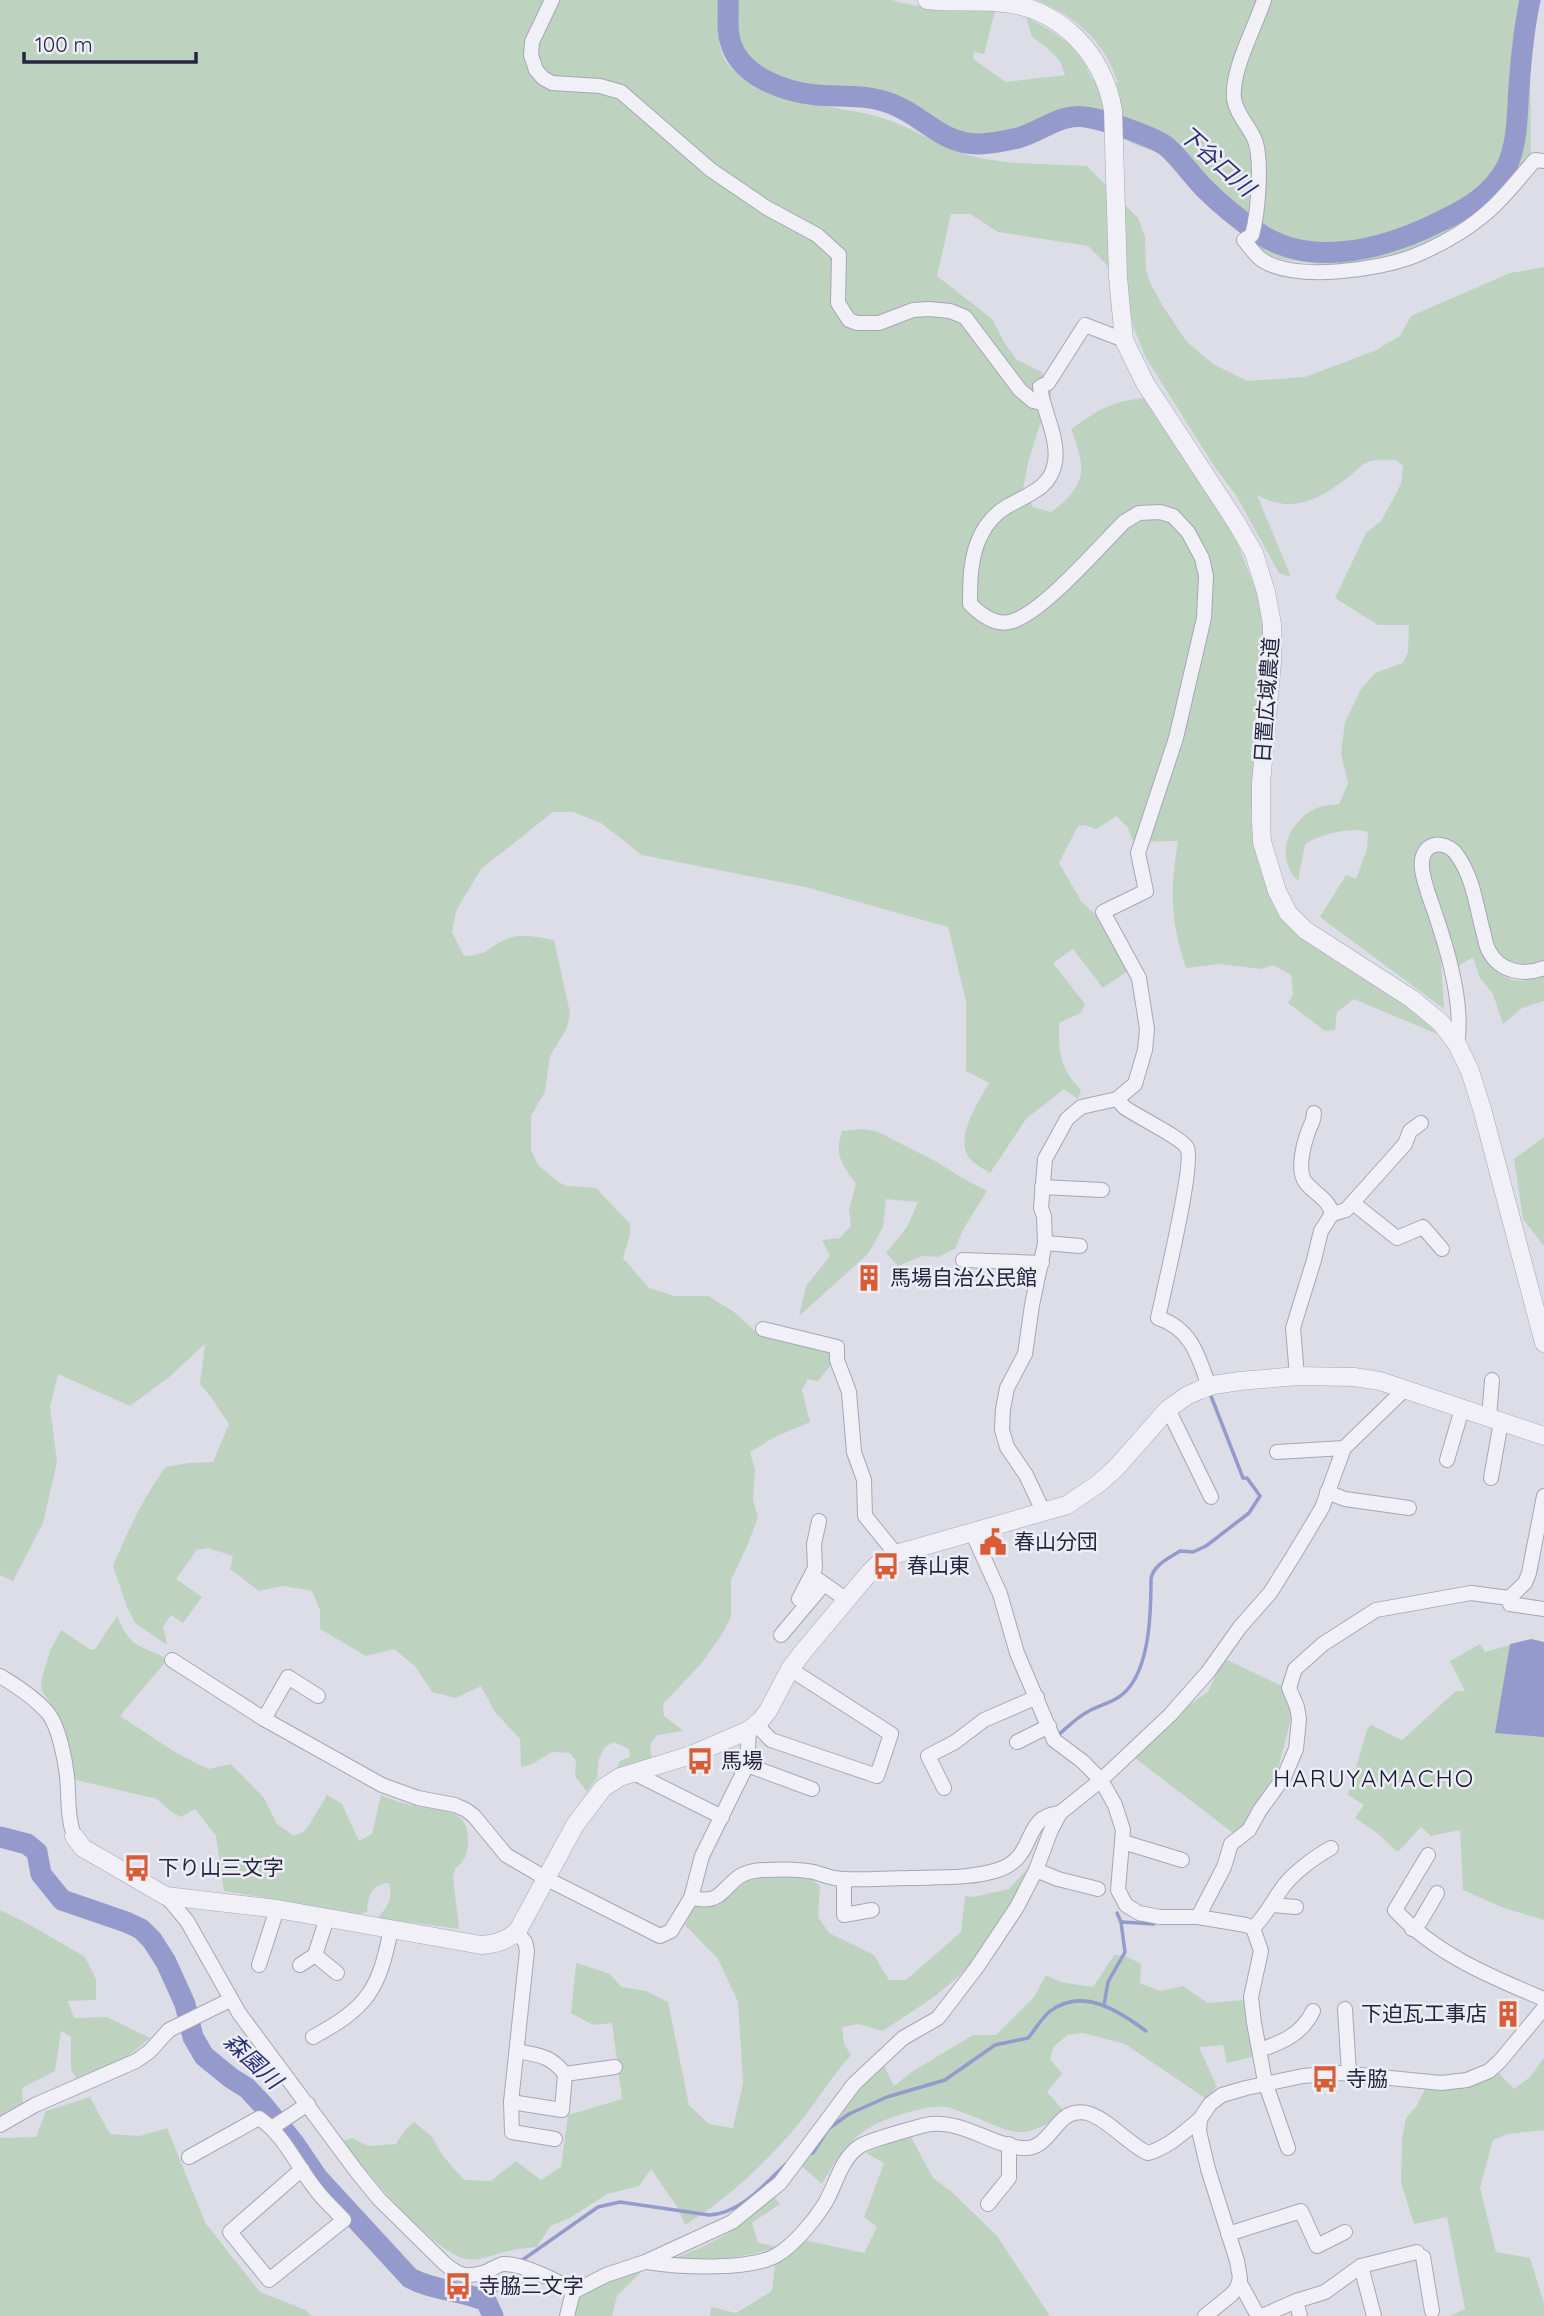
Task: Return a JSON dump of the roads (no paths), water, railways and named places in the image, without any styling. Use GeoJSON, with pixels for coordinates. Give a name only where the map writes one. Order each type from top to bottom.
{"type":"FeatureCollection","features":[{"type":"Feature","properties":{"kind":"street"},"geometry":{"type":"LineString","coordinates":[[552,0],[532,42],[531,55],[536,70],[543,78],[552,83],[600,86],[621,92],[711,170],[767,208],[829,244],[839,255],[838,303],[849,320],[857,323],[879,323],[914,310],[929,309],[950,311],[965,317],[1020,390],[1033,401],[1042,402]]}},
{"type":"Feature","properties":{"kind":"street","name":"日置広域農道"},"geometry":{"type":"LineString","coordinates":[[927,0],[1004,3],[1031,9],[1054,19],[1082,42],[1110,93],[1113,110],[1120,319],[1124,341],[1145,383],[1248,542],[1266,592],[1272,624],[1272,662],[1261,783],[1261,822],[1262,842],[1277,891],[1288,913],[1305,930],[1412,999],[1441,1023],[1457,1044],[1470,1071],[1482,1109],[1544,1343]]}},
{"type":"Feature","properties":{"kind":"street"},"geometry":{"type":"LineString","coordinates":[[1264,0],[1237,73],[1234,98],[1255,139],[1258,152],[1258,216],[1252,234],[1244,240],[1261,259],[1277,266],[1317,273],[1372,266],[1412,256],[1447,240],[1484,215],[1535,160],[1544,161]]}},
{"type":"Feature","properties":{"kind":"street"},"geometry":{"type":"LineString","coordinates":[[1044,1513],[1026,1475],[1007,1447],[1002,1430],[1007,1388],[1025,1354],[1032,1305],[1042,1263],[1045,1243],[1041,1208],[1045,1159],[1067,1119],[1081,1107],[1117,1099],[1135,1084],[1143,1060],[1147,1029],[1139,978],[1103,912],[1146,891],[1138,853],[1176,738],[1204,618],[1206,576],[1202,558],[1188,532],[1173,516],[1160,512],[1139,513],[1124,522],[1041,604],[1012,622],[991,621],[979,614],[970,604],[970,573],[979,537],[984,530],[1003,508],[1044,486],[1053,472],[1056,460],[1054,443],[1040,387],[1048,383],[1085,325],[1124,341]]}},
{"type":"Feature","properties":{"kind":"street"},"geometry":{"type":"LineString","coordinates":[[1457,1044],[1458,1011],[1449,961],[1423,870],[1423,856],[1428,849],[1438,844],[1447,845],[1456,853],[1468,872],[1488,950],[1496,961],[1507,969],[1519,972],[1533,972],[1544,968]]}},
{"type":"Feature","properties":{"kind":"street"},"geometry":{"type":"LineString","coordinates":[[1117,1099],[1137,1116],[1180,1140],[1189,1151],[1181,1210],[1158,1318],[1180,1328],[1192,1342],[1200,1357],[1209,1387]]}},
{"type":"Feature","properties":{"kind":"street"},"geometry":{"type":"LineString","coordinates":[[1314,1113],[1307,1134],[1301,1172],[1309,1185],[1330,1205],[1332,1214]]}},
{"type":"Feature","properties":{"kind":"street"},"geometry":{"type":"LineString","coordinates":[[1297,1376],[1293,1328],[1321,1231],[1332,1214],[1346,1210],[1353,1203],[1405,1144],[1410,1131],[1421,1123]]}},
{"type":"Feature","properties":{"kind":"street"},"geometry":{"type":"LineString","coordinates":[[1042,1186],[1102,1189]]}},
{"type":"Feature","properties":{"kind":"street"},"geometry":{"type":"LineString","coordinates":[[1353,1203],[1397,1238],[1423,1227],[1442,1248]]}},
{"type":"Feature","properties":{"kind":"street"},"geometry":{"type":"LineString","coordinates":[[1045,1243],[1080,1246]]}},
{"type":"Feature","properties":{"kind":"street"},"geometry":{"type":"LineString","coordinates":[[963,1260],[1042,1263]]}},
{"type":"Feature","properties":{"kind":"street"},"geometry":{"type":"LineString","coordinates":[[763,1329],[837,1347],[837,1360],[849,1392],[854,1452],[864,1480],[865,1516],[896,1554]]}},
{"type":"Feature","properties":{"kind":"street"},"geometry":{"type":"LineString","coordinates":[[166,1896],[277,1909],[481,1945],[503,1942],[517,1932],[575,1825],[603,1788],[621,1777],[691,1755],[753,1727],[768,1711],[790,1669],[878,1564],[896,1554],[1067,1505],[1098,1484],[1131,1453],[1168,1409],[1188,1395],[1209,1387],[1240,1381],[1297,1376],[1366,1378],[1544,1436]]}},
{"type":"Feature","properties":{"kind":"street"},"geometry":{"type":"LineString","coordinates":[[1491,1478],[1495,1420],[1492,1380]]}},
{"type":"Feature","properties":{"kind":"street"},"geometry":{"type":"LineString","coordinates":[[567,2316],[573,2292],[606,2275],[645,2262],[732,2222],[780,2183],[854,2084],[903,2038],[938,2018],[978,1967],[1017,1907],[1060,1814],[1101,1780],[1170,1715],[1208,1672],[1240,1627],[1270,1593],[1322,1508],[1344,1448],[1405,1390]]}},
{"type":"Feature","properties":{"kind":"street"},"geometry":{"type":"LineString","coordinates":[[1168,1409],[1211,1497]]}},
{"type":"Feature","properties":{"kind":"street"},"geometry":{"type":"LineString","coordinates":[[1447,1460],[1462,1409]]}},
{"type":"Feature","properties":{"kind":"street"},"geometry":{"type":"LineString","coordinates":[[1277,1452],[1344,1448]]}},
{"type":"Feature","properties":{"kind":"street"},"geometry":{"type":"LineString","coordinates":[[1327,1492],[1345,1499],[1409,1508]]}},
{"type":"Feature","properties":{"kind":"street"},"geometry":{"type":"LineString","coordinates":[[1198,1917],[1224,1867],[1231,1843],[1249,1830],[1284,1777],[1296,1749],[1299,1719],[1289,1688],[1295,1670],[1323,1644],[1376,1609],[1471,1593],[1508,1598],[1525,1583],[1529,1573],[1544,1496]]}},
{"type":"Feature","properties":{"kind":"street"},"geometry":{"type":"LineString","coordinates":[[799,1599],[815,1568],[814,1544],[819,1521]]}},
{"type":"Feature","properties":{"kind":"street"},"geometry":{"type":"LineString","coordinates":[[972,1532],[1000,1594],[1017,1653],[1054,1740],[1082,1761],[1101,1780],[1115,1805],[1123,1830],[1118,1889],[1126,1905],[1139,1913],[1160,1917],[1198,1917],[1253,1928],[1261,1951],[1251,1997],[1254,2023],[1265,2082],[1288,2148]]}},
{"type":"Feature","properties":{"kind":"street"},"geometry":{"type":"LineString","coordinates":[[811,1576],[848,1600]]}},
{"type":"Feature","properties":{"kind":"street"},"geometry":{"type":"LineString","coordinates":[[781,1635],[824,1584]]}},
{"type":"Feature","properties":{"kind":"street"},"geometry":{"type":"LineString","coordinates":[[1508,1598],[1510,1604],[1544,1609]]}},
{"type":"Feature","properties":{"kind":"street"},"geometry":{"type":"LineString","coordinates":[[172,1660],[264,1719],[382,1785],[407,1795],[455,1805],[466,1810],[506,1855],[547,1879],[660,1936],[671,1931],[691,1898],[702,1856],[747,1765],[753,1727]]}},
{"type":"Feature","properties":{"kind":"street"},"geometry":{"type":"LineString","coordinates":[[753,1727],[771,1740],[877,1776],[891,1734],[790,1669]]}},
{"type":"Feature","properties":{"kind":"street"},"geometry":{"type":"LineString","coordinates":[[0,1676],[22,1689],[49,1715],[64,1752],[68,1820],[83,1849],[166,1896],[187,1921],[230,2000],[379,2199],[455,2273],[468,2276],[502,2264],[521,2268],[563,2284],[573,2292]]}},
{"type":"Feature","properties":{"kind":"street"},"geometry":{"type":"LineString","coordinates":[[264,1719],[288,1677],[318,1696]]}},
{"type":"Feature","properties":{"kind":"street"},"geometry":{"type":"LineString","coordinates":[[944,1788],[928,1756],[955,1742],[984,1720],[1037,1697]]}},
{"type":"Feature","properties":{"kind":"street"},"geometry":{"type":"LineString","coordinates":[[1017,1742],[1049,1726]]}},
{"type":"Feature","properties":{"kind":"street"},"geometry":{"type":"LineString","coordinates":[[747,1765],[812,1789]]}},
{"type":"Feature","properties":{"kind":"street"},"geometry":{"type":"LineString","coordinates":[[634,1773],[722,1817]]}},
{"type":"Feature","properties":{"kind":"street"},"geometry":{"type":"LineString","coordinates":[[691,1898],[716,1898],[740,1876],[749,1872],[794,1870],[845,1879],[957,1876],[994,1871],[1012,1865],[1018,1859],[1042,1818],[1049,1814],[1060,1814]]}},
{"type":"Feature","properties":{"kind":"street"},"geometry":{"type":"LineString","coordinates":[[1123,1842],[1182,1860]]}},
{"type":"Feature","properties":{"kind":"street"},"geometry":{"type":"LineString","coordinates":[[1253,1928],[1272,1905],[1284,1884],[1331,1847]]}},
{"type":"Feature","properties":{"kind":"street"},"geometry":{"type":"LineString","coordinates":[[1428,1855],[1395,1910],[1412,1928],[1486,1976],[1544,1999]]}},
{"type":"Feature","properties":{"kind":"street"},"geometry":{"type":"LineString","coordinates":[[1036,1870],[1058,1879],[1098,1889]]}},
{"type":"Feature","properties":{"kind":"street"},"geometry":{"type":"LineString","coordinates":[[845,1879],[844,1915],[872,1910]]}},
{"type":"Feature","properties":{"kind":"street"},"geometry":{"type":"LineString","coordinates":[[1412,1928],[1420,1922],[1437,1893]]}},
{"type":"Feature","properties":{"kind":"street"},"geometry":{"type":"LineString","coordinates":[[1272,1905],[1296,1907]]}},
{"type":"Feature","properties":{"kind":"street"},"geometry":{"type":"LineString","coordinates":[[259,1965],[277,1909]]}},
{"type":"Feature","properties":{"kind":"street"},"geometry":{"type":"LineString","coordinates":[[300,1965],[315,1955],[327,1918]]}},
{"type":"Feature","properties":{"kind":"street"},"geometry":{"type":"LineString","coordinates":[[313,2037],[342,2021],[372,1990],[384,1963],[391,1929]]}},
{"type":"Feature","properties":{"kind":"street"},"geometry":{"type":"LineString","coordinates":[[517,1932],[525,1942],[527,1951],[511,2102],[512,2132],[555,2139]]}},
{"type":"Feature","properties":{"kind":"street"},"geometry":{"type":"LineString","coordinates":[[315,1955],[337,1973]]}},
{"type":"Feature","properties":{"kind":"street"},"geometry":{"type":"LineString","coordinates":[[0,2125],[35,2105],[136,2061],[150,2051],[169,2030],[230,2000]]}},
{"type":"Feature","properties":{"kind":"street"},"geometry":{"type":"LineString","coordinates":[[645,2262],[681,2267],[702,2266],[755,2262],[777,2255],[800,2235],[824,2205],[846,2159],[860,2146],[926,2125],[947,2124],[1020,2148],[1032,2148],[1041,2143],[1066,2116],[1082,2112],[1100,2119],[1148,2153],[1178,2138],[1222,2095],[1265,2082],[1349,2073],[1441,2083],[1467,2080],[1489,2071],[1500,2061],[1544,2007]]}},
{"type":"Feature","properties":{"kind":"street"},"geometry":{"type":"LineString","coordinates":[[1345,2009],[1349,2073]]}},
{"type":"Feature","properties":{"kind":"street"},"geometry":{"type":"LineString","coordinates":[[1260,2050],[1296,2034],[1304,2027],[1313,2011]]}},
{"type":"Feature","properties":{"kind":"street"},"geometry":{"type":"LineString","coordinates":[[511,2102],[562,2110],[565,2074],[557,2064],[546,2057],[518,2051]]}},
{"type":"Feature","properties":{"kind":"street"},"geometry":{"type":"LineString","coordinates":[[565,2074],[615,2067]]}},
{"type":"Feature","properties":{"kind":"street"},"geometry":{"type":"LineString","coordinates":[[190,2157],[259,2118],[278,2123],[308,2104]]}},
{"type":"Feature","properties":{"kind":"street"},"geometry":{"type":"LineString","coordinates":[[1200,2119],[1199,2131],[1208,2169],[1237,2261],[1240,2283],[1260,2316],[1325,2292],[1361,2266],[1420,2254],[1432,2311]]}},
{"type":"Feature","properties":{"kind":"street"},"geometry":{"type":"LineString","coordinates":[[278,2123],[285,2142],[314,2188],[344,2220],[269,2280],[230,2232],[302,2169]]}},
{"type":"Feature","properties":{"kind":"street"},"geometry":{"type":"LineString","coordinates":[[988,2204],[1009,2178],[1009,2144]]}},
{"type":"Feature","properties":{"kind":"street"},"geometry":{"type":"LineString","coordinates":[[1228,2234],[1301,2211],[1317,2246],[1345,2232]]}},
{"type":"Feature","properties":{"kind":"street"},"geometry":{"type":"LineString","coordinates":[[1361,2266],[1374,2316]]}},
{"type":"Feature","properties":{"kind":"street"},"geometry":{"type":"LineString","coordinates":[[1205,2316],[1231,2295],[1240,2283]]}},
{"type":"Feature","properties":{"kind":"street"},"geometry":{"type":"LineString","coordinates":[[1296,2301],[1300,2316]]}},
{"type":"Feature","properties":{"kind":"water"},"geometry":{"type":"Polygon","coordinates":[[[1531,1639],[1544,1642],[1544,1737],[1495,1733],[1510,1644],[1531,1639]]]}},
{"type":"Feature","properties":{"kind":"waterway","name":"下谷口川"},"geometry":{"type":"LineString","coordinates":[[728,0],[729,34],[736,55],[754,73],[778,86],[816,95],[864,97],[883,101],[903,109],[944,135],[967,143],[1004,141],[1026,135],[1059,120],[1093,118],[1152,138],[1167,147],[1210,194],[1260,234],[1281,245],[1328,253],[1376,246],[1422,230],[1470,205],[1494,185],[1506,168],[1515,139],[1530,0]]}},
{"type":"Feature","properties":{"kind":"waterway"},"geometry":{"type":"LineString","coordinates":[[1058,1735],[1085,1713],[1119,1697],[1137,1675],[1147,1643],[1151,1579],[1155,1570],[1162,1562],[1180,1551],[1193,1552],[1206,1546],[1249,1513],[1260,1496],[1247,1478],[1243,1478],[1211,1396]]}},
{"type":"Feature","properties":{"kind":"waterway","name":"森園川"},"geometry":{"type":"LineString","coordinates":[[0,1837],[27,1844],[37,1852],[41,1874],[62,1900],[141,1929],[152,1940],[166,1962],[185,2004],[193,2037],[204,2056],[247,2088],[263,2105],[317,2177],[410,2278],[428,2286],[486,2301],[493,2316]]}},
{"type":"Feature","properties":{"kind":"waterway"},"geometry":{"type":"LineString","coordinates":[[1104,2005],[1108,1982],[1125,1952],[1121,1922],[1117,1913]]}},
{"type":"Feature","properties":{"kind":"waterway"},"geometry":{"type":"LineString","coordinates":[[1122,1922],[1154,1924]]}},
{"type":"Feature","properties":{"kind":"waterway"},"geometry":{"type":"LineString","coordinates":[[808,2152],[813,2153],[828,2129],[849,2114],[887,2097],[945,2080],[995,2045],[1028,2038],[1049,2012],[1062,2005],[1074,2001],[1100,2004],[1146,2031]]}},
{"type":"Feature","properties":{"kind":"waterway"},"geometry":{"type":"LineString","coordinates":[[521,2261],[598,2207],[620,2202],[709,2215],[720,2213],[751,2197],[786,2164]]}},
{"type":"Feature","properties":{"kind":"waterway"},"geometry":{"type":"LineString","coordinates":[[486,2301],[509,2277]]}},
{"type":"Feature","properties":{"kind":"place","name":"馬場自治公民館"},"geometry":{"type":"Point","coordinates":[869,1278]}},
{"type":"Feature","properties":{"kind":"place","name":"春山分団"},"geometry":{"type":"Point","coordinates":[993,1542]}},
{"type":"Feature","properties":{"kind":"place","name":"春山東"},"geometry":{"type":"Point","coordinates":[886,1566]}},
{"type":"Feature","properties":{"kind":"place","name":"馬場"},"geometry":{"type":"Point","coordinates":[700,1761]}},
{"type":"Feature","properties":{"kind":"place","name":"下り山三文字"},"geometry":{"type":"Point","coordinates":[137,1868]}},
{"type":"Feature","properties":{"kind":"place","name":"下迫瓦工事店"},"geometry":{"type":"Point","coordinates":[1508,2014]}},
{"type":"Feature","properties":{"kind":"place","name":"寺脇"},"geometry":{"type":"Point","coordinates":[1325,2079]}},
{"type":"Feature","properties":{"kind":"place","name":"寺脇三文字"},"geometry":{"type":"Point","coordinates":[458,2286]}},
{"type":"Feature","properties":{"kind":"district","name":"HARUYAMACHO"},"geometry":{"type":"Point","coordinates":[1374,1779]}}]}
